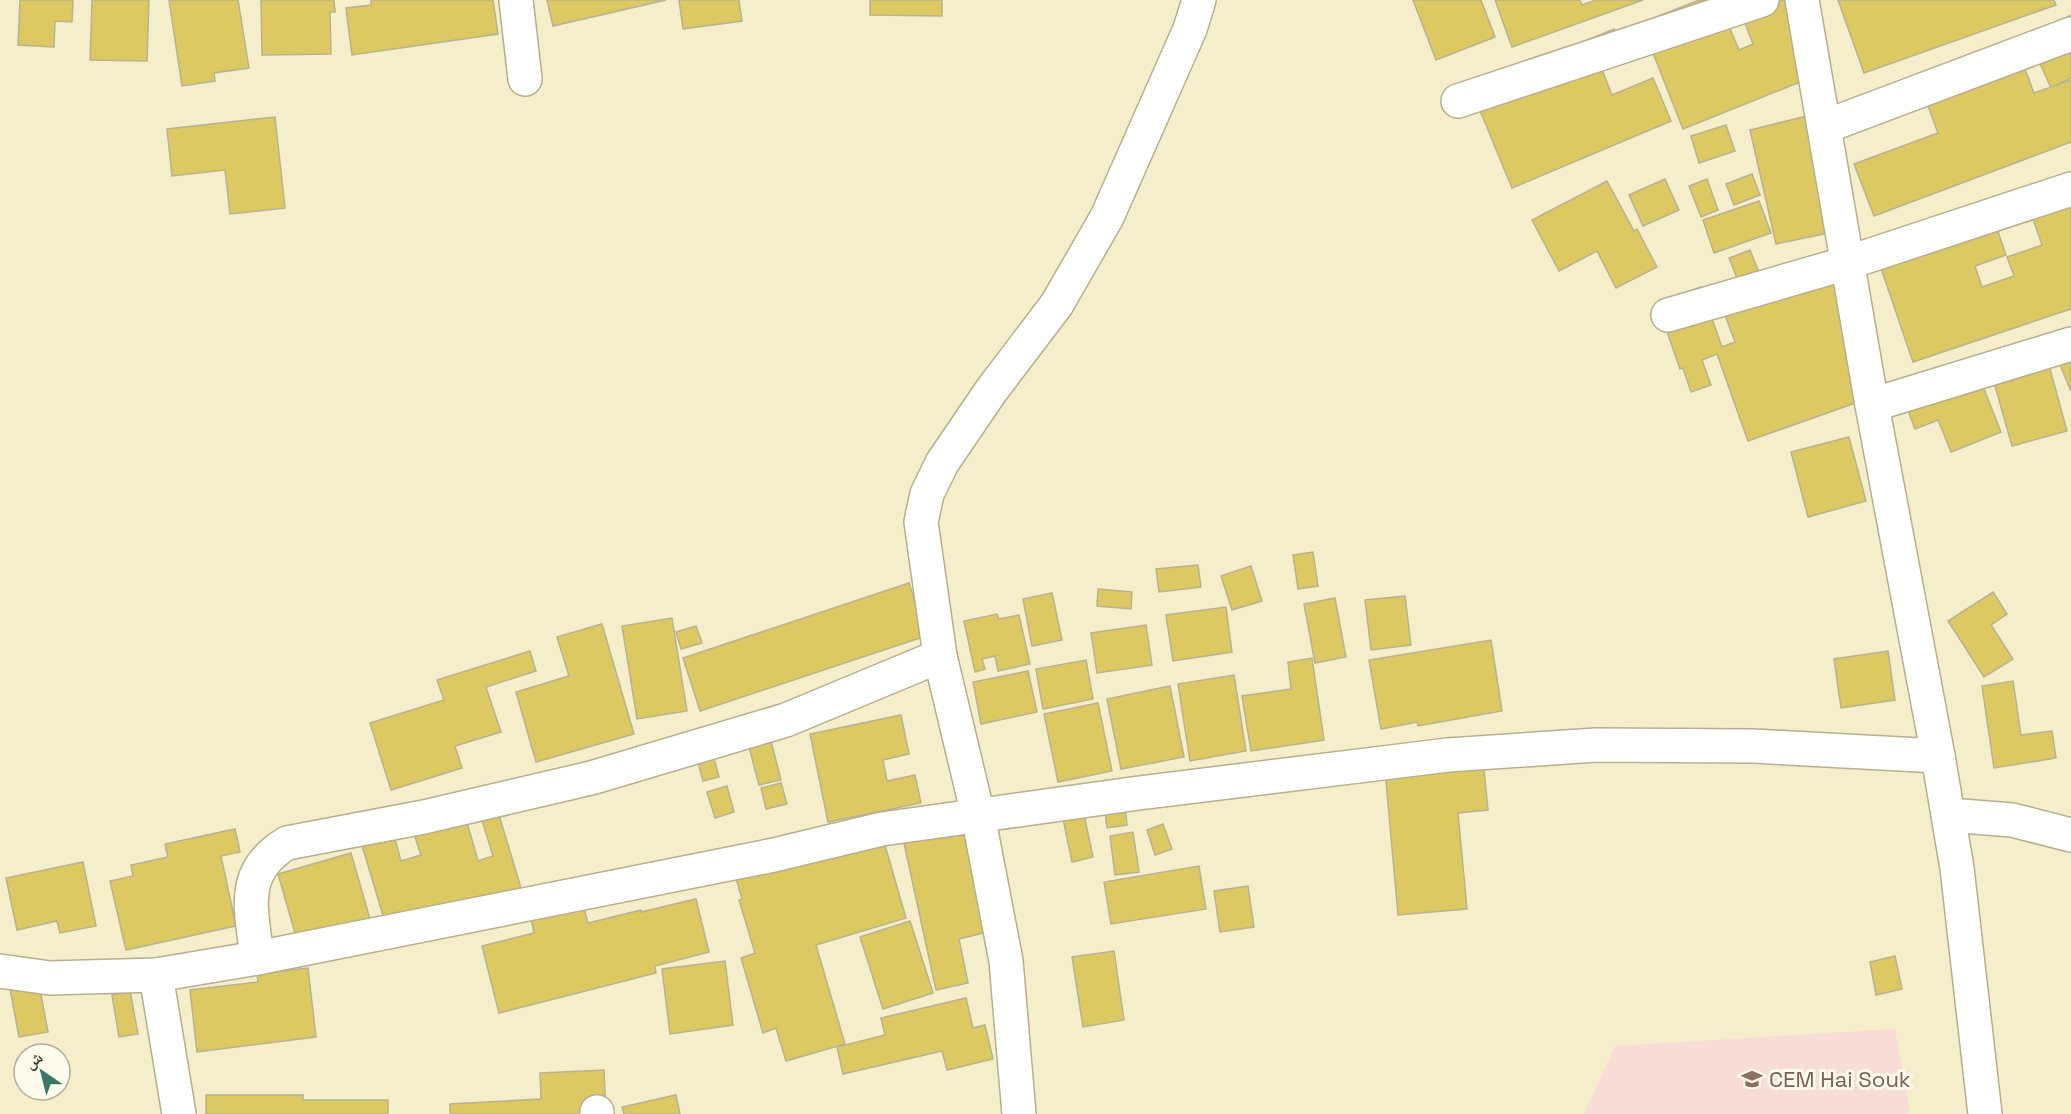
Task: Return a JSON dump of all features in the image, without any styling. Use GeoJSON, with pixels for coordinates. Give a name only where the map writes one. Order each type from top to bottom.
{"type":"FeatureCollection","features":[{"type":"Feature","properties":{"kind":"street"},"geometry":{"type":"LineString","coordinates":[[516,0],[525,79]]}},
{"type":"Feature","properties":{"kind":"street"},"geometry":{"type":"LineString","coordinates":[[1019,1114],[1006,962],[978,815],[940,656],[921,522],[927,494],[942,463],[991,391],[1057,304],[1107,217],[1190,29],[1199,0]]}},
{"type":"Feature","properties":{"kind":"street"},"geometry":{"type":"LineString","coordinates":[[1458,101],[1762,0]]}},
{"type":"Feature","properties":{"kind":"street"},"geometry":{"type":"LineString","coordinates":[[1802,0],[1872,405],[1949,815],[1985,1114]]}},
{"type":"Feature","properties":{"kind":"street"},"geometry":{"type":"LineString","coordinates":[[1824,127],[2071,34]]}},
{"type":"Feature","properties":{"kind":"street"},"geometry":{"type":"LineString","coordinates":[[1668,315],[1847,263],[2071,189]]}},
{"type":"Feature","properties":{"kind":"street"},"geometry":{"type":"LineString","coordinates":[[1872,405],[2071,344]]}},
{"type":"Feature","properties":{"kind":"street"},"geometry":{"type":"LineString","coordinates":[[256,958],[251,891],[255,876],[263,862],[287,843],[424,817],[614,771],[786,720],[940,656]]}},
{"type":"Feature","properties":{"kind":"street"},"geometry":{"type":"LineString","coordinates":[[0,971],[50,978],[156,975],[256,958],[774,855],[882,829],[1139,793],[1448,754],[1573,747],[1753,746],[1938,756]]}},
{"type":"Feature","properties":{"kind":"street"},"geometry":{"type":"LineString","coordinates":[[1949,815],[2012,820],[2071,835]]}},
{"type":"Feature","properties":{"kind":"street"},"geometry":{"type":"LineString","coordinates":[[156,975],[179,1114]]}},
{"type":"Feature","properties":{"kind":"shaded area","name":"CEM Hai Souk"},"geometry":{"type":"Polygon","coordinates":[[[1895,1029],[1910,1111],[1906,1114],[1584,1114],[1615,1046],[1895,1029]]]}},
{"type":"Feature","properties":{"kind":"building"},"geometry":{"type":"Polygon","coordinates":[[[20,0],[73,0],[72,22],[55,21],[54,47],[18,45],[20,0]]]}},
{"type":"Feature","properties":{"kind":"building"},"geometry":{"type":"Polygon","coordinates":[[[92,0],[149,0],[147,61],[90,60],[92,0]]]}},
{"type":"Feature","properties":{"kind":"building"},"geometry":{"type":"Polygon","coordinates":[[[169,0],[238,0],[249,68],[214,73],[215,81],[182,86],[169,0]]]}},
{"type":"Feature","properties":{"kind":"building"},"geometry":{"type":"Polygon","coordinates":[[[261,0],[334,0],[335,12],[330,12],[331,54],[262,55],[261,0]]]}},
{"type":"Feature","properties":{"kind":"building"},"geometry":{"type":"Polygon","coordinates":[[[371,0],[493,0],[498,34],[352,55],[346,8],[371,5],[371,0]]]}},
{"type":"Feature","properties":{"kind":"building"},"geometry":{"type":"Polygon","coordinates":[[[547,0],[666,0],[553,26],[547,0]]]}},
{"type":"Feature","properties":{"kind":"building"},"geometry":{"type":"Polygon","coordinates":[[[679,0],[739,0],[742,21],[683,29],[679,0]]]}},
{"type":"Feature","properties":{"kind":"building"},"geometry":{"type":"Polygon","coordinates":[[[870,0],[942,0],[942,16],[870,15],[870,0]]]}},
{"type":"Feature","properties":{"kind":"building"},"geometry":{"type":"Polygon","coordinates":[[[1413,0],[1481,0],[1495,37],[1436,60],[1413,0]]]}},
{"type":"Feature","properties":{"kind":"building"},"geometry":{"type":"Polygon","coordinates":[[[1495,0],[1580,0],[1582,5],[1596,0],[1643,0],[1512,47],[1495,0]]]}},
{"type":"Feature","properties":{"kind":"building"},"geometry":{"type":"Polygon","coordinates":[[[1699,0],[1718,0],[1739,50],[1753,44],[1736,0],[1784,0],[1815,76],[1683,129],[1641,23],[1699,0]]]}},
{"type":"Feature","properties":{"kind":"building"},"geometry":{"type":"Polygon","coordinates":[[[1838,0],[2054,0],[2056,5],[1864,73],[1838,0]]]}},
{"type":"Feature","properties":{"kind":"building"},"geometry":{"type":"Polygon","coordinates":[[[2071,15],[2071,78],[2051,88],[2027,35],[2071,15]]]}},
{"type":"Feature","properties":{"kind":"building"},"geometry":{"type":"Polygon","coordinates":[[[1614,29],[1623,52],[1599,62],[1612,95],[1653,78],[1671,121],[1512,188],[1471,89],[1614,29]]]}},
{"type":"Feature","properties":{"kind":"building"},"geometry":{"type":"Polygon","coordinates":[[[2015,43],[2034,93],[2071,80],[2071,142],[1874,216],[1854,164],[1938,133],[1918,79],[2015,43]]]}},
{"type":"Feature","properties":{"kind":"building"},"geometry":{"type":"Polygon","coordinates":[[[1807,116],[1834,232],[1776,244],[1750,130],[1807,116]]]}},
{"type":"Feature","properties":{"kind":"building"},"geometry":{"type":"Polygon","coordinates":[[[275,117],[285,208],[230,214],[225,170],[172,176],[167,129],[275,117]]]}},
{"type":"Feature","properties":{"kind":"building"},"geometry":{"type":"Polygon","coordinates":[[[1726,125],[1735,151],[1699,163],[1691,136],[1726,125]]]}},
{"type":"Feature","properties":{"kind":"building"},"geometry":{"type":"Polygon","coordinates":[[[2071,173],[2071,309],[1913,362],[1871,239],[1987,199],[2006,255],[1975,266],[1982,287],[2014,276],[2007,257],[2042,245],[2023,190],[2071,173]]]}},
{"type":"Feature","properties":{"kind":"building"},"geometry":{"type":"Polygon","coordinates":[[[1752,174],[1760,195],[1734,205],[1726,184],[1752,174]]]}},
{"type":"Feature","properties":{"kind":"building"},"geometry":{"type":"Polygon","coordinates":[[[1665,179],[1679,210],[1643,226],[1629,195],[1665,179]]]}},
{"type":"Feature","properties":{"kind":"building"},"geometry":{"type":"Polygon","coordinates":[[[1707,179],[1718,210],[1701,217],[1689,186],[1707,179]]]}},
{"type":"Feature","properties":{"kind":"building"},"geometry":{"type":"Polygon","coordinates":[[[1607,181],[1634,231],[1637,229],[1657,267],[1616,288],[1597,251],[1559,271],[1532,220],[1607,181]]]}},
{"type":"Feature","properties":{"kind":"building"},"geometry":{"type":"Polygon","coordinates":[[[1759,201],[1771,233],[1714,253],[1703,220],[1759,201]]]}},
{"type":"Feature","properties":{"kind":"building"},"geometry":{"type":"Polygon","coordinates":[[[1750,250],[1760,275],[1739,283],[1729,258],[1750,250]]]}},
{"type":"Feature","properties":{"kind":"building"},"geometry":{"type":"Polygon","coordinates":[[[1832,274],[1875,396],[1748,441],[1717,354],[1702,360],[1711,385],[1691,392],[1683,368],[1680,369],[1657,303],[1701,287],[1722,347],[1735,342],[1718,296],[1832,274]]]}},
{"type":"Feature","properties":{"kind":"building"},"geometry":{"type":"Polygon","coordinates":[[[2071,344],[2071,391],[2054,351],[2071,344]]]}},
{"type":"Feature","properties":{"kind":"building"},"geometry":{"type":"Polygon","coordinates":[[[2044,347],[2067,431],[2012,446],[1988,361],[2044,347]]]}},
{"type":"Feature","properties":{"kind":"building"},"geometry":{"type":"Polygon","coordinates":[[[1975,366],[2001,432],[1951,452],[1938,420],[1915,429],[1902,395],[1975,366]]]}},
{"type":"Feature","properties":{"kind":"building"},"geometry":{"type":"Polygon","coordinates":[[[1849,437],[1866,501],[1808,517],[1791,452],[1849,437]]]}},
{"type":"Feature","properties":{"kind":"building"},"geometry":{"type":"Polygon","coordinates":[[[1313,552],[1318,586],[1298,589],[1293,555],[1313,552]]]}},
{"type":"Feature","properties":{"kind":"building"},"geometry":{"type":"Polygon","coordinates":[[[1198,565],[1201,587],[1159,592],[1156,569],[1198,565]]]}},
{"type":"Feature","properties":{"kind":"building"},"geometry":{"type":"Polygon","coordinates":[[[1251,566],[1262,601],[1232,610],[1221,576],[1251,566]]]}},
{"type":"Feature","properties":{"kind":"building"},"geometry":{"type":"Polygon","coordinates":[[[909,583],[926,636],[700,711],[683,658],[909,583]]]}},
{"type":"Feature","properties":{"kind":"building"},"geometry":{"type":"Polygon","coordinates":[[[1098,589],[1132,592],[1131,609],[1097,606],[1098,589]]]}},
{"type":"Feature","properties":{"kind":"building"},"geometry":{"type":"Polygon","coordinates":[[[1993,592],[2007,614],[1991,625],[2013,659],[1984,677],[1948,621],[1993,592]]]}},
{"type":"Feature","properties":{"kind":"building"},"geometry":{"type":"Polygon","coordinates":[[[1052,593],[1062,640],[1032,646],[1023,599],[1052,593]]]}},
{"type":"Feature","properties":{"kind":"building"},"geometry":{"type":"Polygon","coordinates":[[[1405,596],[1411,645],[1371,650],[1365,600],[1405,596]]]}},
{"type":"Feature","properties":{"kind":"building"},"geometry":{"type":"Polygon","coordinates":[[[1335,598],[1346,657],[1315,663],[1304,604],[1335,598]]]}},
{"type":"Feature","properties":{"kind":"building"},"geometry":{"type":"Polygon","coordinates":[[[1226,607],[1232,652],[1173,661],[1166,615],[1226,607]]]}},
{"type":"Feature","properties":{"kind":"building"},"geometry":{"type":"Polygon","coordinates":[[[997,614],[999,619],[1019,615],[1030,664],[998,671],[995,656],[982,659],[985,669],[975,672],[964,621],[997,614]]]}},
{"type":"Feature","properties":{"kind":"building"},"geometry":{"type":"Polygon","coordinates":[[[672,618],[687,711],[637,719],[622,626],[672,618]]]}},
{"type":"Feature","properties":{"kind":"building"},"geometry":{"type":"Polygon","coordinates":[[[602,624],[634,734],[536,762],[516,692],[569,676],[557,637],[602,624]]]}},
{"type":"Feature","properties":{"kind":"building"},"geometry":{"type":"Polygon","coordinates":[[[1146,625],[1152,665],[1097,673],[1091,633],[1146,625]]]}},
{"type":"Feature","properties":{"kind":"building"},"geometry":{"type":"Polygon","coordinates":[[[696,626],[702,643],[681,649],[676,632],[696,626]]]}},
{"type":"Feature","properties":{"kind":"building"},"geometry":{"type":"Polygon","coordinates":[[[1491,640],[1502,711],[1418,726],[1417,722],[1381,729],[1369,660],[1491,640]]]}},
{"type":"Feature","properties":{"kind":"building"},"geometry":{"type":"Polygon","coordinates":[[[530,651],[536,671],[486,687],[501,732],[455,746],[462,768],[391,790],[370,723],[444,700],[437,680],[530,651]]]}},
{"type":"Feature","properties":{"kind":"building"},"geometry":{"type":"Polygon","coordinates":[[[1888,651],[1895,700],[1841,708],[1834,659],[1888,651]]]}},
{"type":"Feature","properties":{"kind":"building"},"geometry":{"type":"Polygon","coordinates":[[[1312,658],[1324,740],[1251,751],[1242,696],[1291,689],[1288,662],[1312,658]]]}},
{"type":"Feature","properties":{"kind":"building"},"geometry":{"type":"Polygon","coordinates":[[[1086,660],[1093,699],[1043,709],[1036,669],[1086,660]]]}},
{"type":"Feature","properties":{"kind":"building"},"geometry":{"type":"Polygon","coordinates":[[[1028,671],[1037,712],[981,724],[973,682],[1028,671]]]}},
{"type":"Feature","properties":{"kind":"building"},"geometry":{"type":"Polygon","coordinates":[[[1234,675],[1246,751],[1190,761],[1178,684],[1234,675]]]}},
{"type":"Feature","properties":{"kind":"building"},"geometry":{"type":"Polygon","coordinates":[[[2013,681],[2021,735],[2052,731],[2056,758],[1994,768],[1982,686],[2013,681]]]}},
{"type":"Feature","properties":{"kind":"building"},"geometry":{"type":"Polygon","coordinates":[[[1170,686],[1184,757],[1121,769],[1107,699],[1170,686]]]}},
{"type":"Feature","properties":{"kind":"building"},"geometry":{"type":"Polygon","coordinates":[[[1098,703],[1112,771],[1058,782],[1044,714],[1098,703]]]}},
{"type":"Feature","properties":{"kind":"building"},"geometry":{"type":"Polygon","coordinates":[[[901,715],[909,754],[883,760],[887,781],[915,775],[921,803],[828,822],[810,734],[901,715]]]}},
{"type":"Feature","properties":{"kind":"building"},"geometry":{"type":"Polygon","coordinates":[[[771,741],[781,780],[759,785],[749,747],[771,741]]]}},
{"type":"Feature","properties":{"kind":"building"},"geometry":{"type":"Polygon","coordinates":[[[712,751],[719,777],[703,781],[696,755],[712,751]]]}},
{"type":"Feature","properties":{"kind":"building"},"geometry":{"type":"Polygon","coordinates":[[[1483,760],[1488,810],[1458,813],[1467,909],[1398,915],[1385,770],[1483,760]]]}},
{"type":"Feature","properties":{"kind":"building"},"geometry":{"type":"Polygon","coordinates":[[[781,783],[787,804],[766,809],[761,788],[781,783]]]}},
{"type":"Feature","properties":{"kind":"building"},"geometry":{"type":"Polygon","coordinates":[[[727,786],[734,812],[715,818],[707,792],[727,786]]]}},
{"type":"Feature","properties":{"kind":"building"},"geometry":{"type":"Polygon","coordinates":[[[1124,800],[1127,825],[1107,828],[1104,802],[1124,800]]]}},
{"type":"Feature","properties":{"kind":"building"},"geometry":{"type":"Polygon","coordinates":[[[1082,805],[1093,857],[1072,862],[1061,809],[1082,805]]]}},
{"type":"Feature","properties":{"kind":"building"},"geometry":{"type":"Polygon","coordinates":[[[465,815],[478,861],[493,856],[482,820],[499,815],[521,888],[387,929],[361,842],[393,832],[401,861],[421,855],[413,831],[465,815]]]}},
{"type":"Feature","properties":{"kind":"building"},"geometry":{"type":"Polygon","coordinates":[[[971,819],[996,930],[959,939],[968,983],[936,990],[902,834],[971,819]]]}},
{"type":"Feature","properties":{"kind":"building"},"geometry":{"type":"Polygon","coordinates":[[[1163,824],[1172,849],[1155,855],[1147,830],[1163,824]]]}},
{"type":"Feature","properties":{"kind":"building"},"geometry":{"type":"Polygon","coordinates":[[[235,829],[240,852],[221,856],[236,926],[126,950],[110,881],[133,876],[131,865],[168,857],[165,844],[235,829]]]}},
{"type":"Feature","properties":{"kind":"building"},"geometry":{"type":"Polygon","coordinates":[[[1133,832],[1139,872],[1115,875],[1110,836],[1133,832]]]}},
{"type":"Feature","properties":{"kind":"building"},"geometry":{"type":"Polygon","coordinates":[[[882,835],[906,918],[816,945],[845,1044],[786,1061],[776,1028],[763,1033],[741,958],[755,953],[739,900],[742,899],[736,878],[882,835]]]}},
{"type":"Feature","properties":{"kind":"building"},"geometry":{"type":"Polygon","coordinates":[[[351,853],[370,919],[297,940],[278,874],[351,853]]]}},
{"type":"Feature","properties":{"kind":"building"},"geometry":{"type":"Polygon","coordinates":[[[83,862],[96,926],[60,933],[57,921],[17,930],[6,878],[83,862]]]}},
{"type":"Feature","properties":{"kind":"building"},"geometry":{"type":"Polygon","coordinates":[[[1199,866],[1206,909],[1111,924],[1104,882],[1199,866]]]}},
{"type":"Feature","properties":{"kind":"building"},"geometry":{"type":"Polygon","coordinates":[[[1248,886],[1254,927],[1220,932],[1214,891],[1248,886]]]}},
{"type":"Feature","properties":{"kind":"building"},"geometry":{"type":"Polygon","coordinates":[[[696,899],[709,952],[655,966],[656,973],[499,1013],[482,946],[534,933],[531,918],[583,904],[588,923],[696,899]]]}},
{"type":"Feature","properties":{"kind":"building"},"geometry":{"type":"Polygon","coordinates":[[[910,921],[933,993],[883,1009],[860,937],[910,921]]]}},
{"type":"Feature","properties":{"kind":"building"},"geometry":{"type":"Polygon","coordinates":[[[1114,951],[1124,1020],[1083,1027],[1072,957],[1114,951]]]}},
{"type":"Feature","properties":{"kind":"building"},"geometry":{"type":"Polygon","coordinates":[[[1895,956],[1902,989],[1876,995],[1870,962],[1895,956]]]}},
{"type":"Feature","properties":{"kind":"building"},"geometry":{"type":"Polygon","coordinates":[[[725,961],[733,1025],[670,1034],[662,969],[725,961]]]}},
{"type":"Feature","properties":{"kind":"building"},"geometry":{"type":"Polygon","coordinates":[[[308,968],[316,1037],[197,1052],[190,990],[258,982],[257,974],[308,968]]]}},
{"type":"Feature","properties":{"kind":"building"},"geometry":{"type":"Polygon","coordinates":[[[39,984],[48,1032],[19,1037],[10,989],[39,984]]]}},
{"type":"Feature","properties":{"kind":"building"},"geometry":{"type":"Polygon","coordinates":[[[130,991],[138,1034],[119,1037],[112,995],[130,991]]]}},
{"type":"Feature","properties":{"kind":"building"},"geometry":{"type":"Polygon","coordinates":[[[966,998],[973,1028],[985,1025],[993,1059],[947,1070],[942,1051],[843,1074],[837,1047],[885,1035],[881,1018],[966,998]]]}},
{"type":"Feature","properties":{"kind":"building"},"geometry":{"type":"Polygon","coordinates":[[[604,1070],[606,1114],[450,1114],[450,1104],[541,1099],[540,1073],[604,1070]]]}},
{"type":"Feature","properties":{"kind":"building"},"geometry":{"type":"Polygon","coordinates":[[[206,1095],[303,1095],[303,1100],[388,1100],[388,1114],[206,1114],[206,1095]]]}},
{"type":"Feature","properties":{"kind":"building"},"geometry":{"type":"Polygon","coordinates":[[[676,1095],[680,1114],[624,1114],[622,1107],[676,1095]]]}},
{"type":"Feature","properties":{"kind":"place","name":"CEM Hai Souk"},"geometry":{"type":"Point","coordinates":[1752,1079]}}]}
